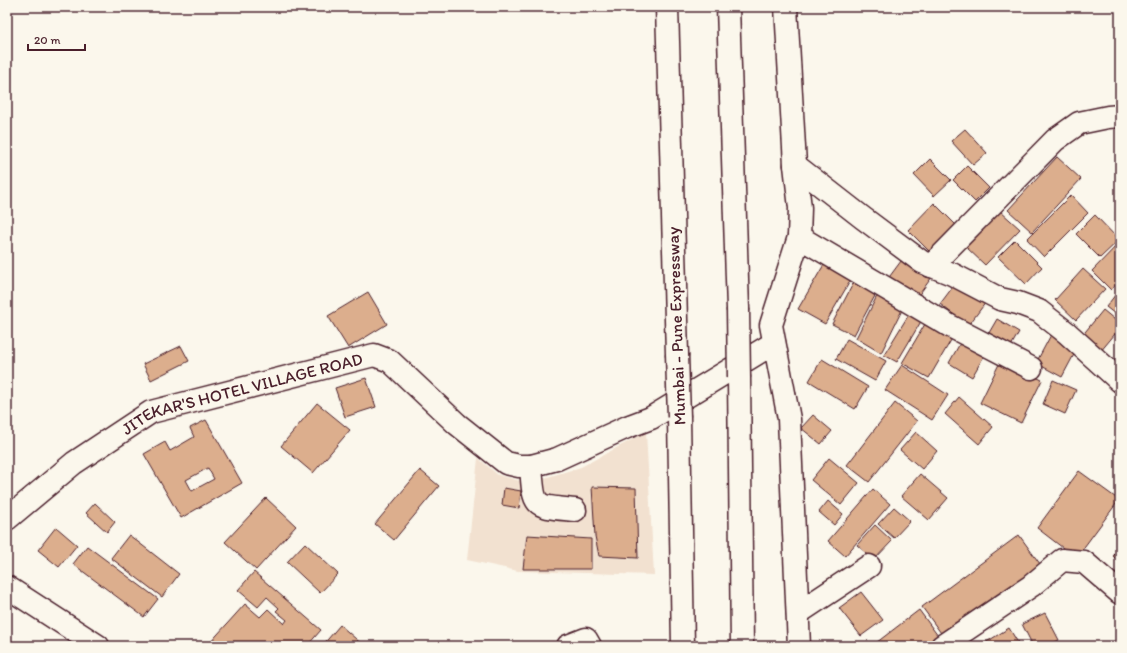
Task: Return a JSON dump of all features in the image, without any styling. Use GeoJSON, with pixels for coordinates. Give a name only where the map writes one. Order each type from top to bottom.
{"type":"FeatureCollection","features":[{"type":"Feature","properties":{"kind":"main road","name":"Mumbai - Pune Expressway"},"geometry":{"type":"LineString","coordinates":[[667,7],[679,417],[683,646]]}},
{"type":"Feature","properties":{"kind":"main road"},"geometry":{"type":"LineString","coordinates":[[728,7],[738,309],[742,646]]}},
{"type":"Feature","properties":{"kind":"main road"},"geometry":{"type":"LineString","coordinates":[[786,7],[795,165],[800,208],[799,237],[771,325],[788,419],[799,646]]}},
{"type":"Feature","properties":{"kind":"main road"},"geometry":{"type":"LineString","coordinates":[[931,266],[1055,140],[1079,123],[1120,116]]}},
{"type":"Feature","properties":{"kind":"main road"},"geometry":{"type":"LineString","coordinates":[[795,165],[922,262],[967,281],[1000,299],[1018,303],[1039,311],[1067,333],[1120,381]]}},
{"type":"Feature","properties":{"kind":"main road"},"geometry":{"type":"LineString","coordinates":[[799,237],[950,326],[1031,368]]}},
{"type":"Feature","properties":{"kind":"main road","name":"JITEKAR'S HOTEL VILLAGE ROAD"},"geometry":{"type":"LineString","coordinates":[[7,519],[74,463],[151,412],[374,355],[390,361],[457,424],[506,463],[519,466],[531,466],[557,460],[627,427],[651,418],[774,343]]}},
{"type":"Feature","properties":{"kind":"main road"},"geometry":{"type":"LineString","coordinates":[[531,466],[533,493],[537,502],[546,508],[576,510]]}},
{"type":"Feature","properties":{"kind":"main road"},"geometry":{"type":"LineString","coordinates":[[942,646],[1031,586],[1062,560],[1084,562],[1120,593]]}},
{"type":"Feature","properties":{"kind":"main road"},"geometry":{"type":"LineString","coordinates":[[798,613],[869,566]]}},
{"type":"Feature","properties":{"kind":"main road"},"geometry":{"type":"LineString","coordinates":[[7,587],[98,646]]}},
{"type":"Feature","properties":{"kind":"main road"},"geometry":{"type":"LineString","coordinates":[[568,646],[586,639],[590,646]]}},
{"type":"Feature","properties":{"kind":"shaded area"},"geometry":{"type":"Polygon","coordinates":[[[646,432],[654,575],[518,571],[467,560],[478,458],[498,475],[528,483],[581,467],[646,432]]]}},
{"type":"Feature","properties":{"kind":"building"},"geometry":{"type":"Polygon","coordinates":[[[965,129],[987,153],[973,165],[951,141],[965,129]]]}},
{"type":"Feature","properties":{"kind":"building"},"geometry":{"type":"Polygon","coordinates":[[[1057,157],[1081,179],[1032,232],[1008,210],[1057,157]]]}},
{"type":"Feature","properties":{"kind":"building"},"geometry":{"type":"Polygon","coordinates":[[[930,159],[951,180],[934,196],[914,175],[930,159]]]}},
{"type":"Feature","properties":{"kind":"building"},"geometry":{"type":"Polygon","coordinates":[[[967,166],[989,188],[975,202],[953,180],[967,166]]]}},
{"type":"Feature","properties":{"kind":"building"},"geometry":{"type":"Polygon","coordinates":[[[1071,195],[1088,213],[1044,257],[1027,239],[1071,195]]]}},
{"type":"Feature","properties":{"kind":"building"},"geometry":{"type":"Polygon","coordinates":[[[934,203],[957,226],[931,253],[908,230],[934,203]]]}},
{"type":"Feature","properties":{"kind":"building"},"geometry":{"type":"Polygon","coordinates":[[[1000,211],[1020,229],[985,265],[966,247],[1000,211]]]}},
{"type":"Feature","properties":{"kind":"building"},"geometry":{"type":"Polygon","coordinates":[[[1095,215],[1119,240],[1100,258],[1076,234],[1095,215]]]}},
{"type":"Feature","properties":{"kind":"building"},"geometry":{"type":"Polygon","coordinates":[[[1015,240],[1042,267],[1026,284],[998,257],[1015,240]]]}},
{"type":"Feature","properties":{"kind":"building"},"geometry":{"type":"Polygon","coordinates":[[[1120,242],[1120,280],[1111,290],[1092,271],[1120,242]]]}},
{"type":"Feature","properties":{"kind":"building"},"geometry":{"type":"Polygon","coordinates":[[[829,256],[856,271],[825,324],[798,309],[829,256]]]}},
{"type":"Feature","properties":{"kind":"building"},"geometry":{"type":"Polygon","coordinates":[[[904,257],[932,277],[915,300],[887,280],[904,257]]]}},
{"type":"Feature","properties":{"kind":"building"},"geometry":{"type":"Polygon","coordinates":[[[1083,269],[1105,289],[1076,320],[1055,300],[1083,269]]]}},
{"type":"Feature","properties":{"kind":"building"},"geometry":{"type":"Polygon","coordinates":[[[855,280],[877,292],[854,335],[832,324],[855,280]]]}},
{"type":"Feature","properties":{"kind":"building"},"geometry":{"type":"Polygon","coordinates":[[[958,280],[986,302],[968,326],[940,304],[958,280]]]}},
{"type":"Feature","properties":{"kind":"building"},"geometry":{"type":"Polygon","coordinates":[[[880,290],[904,306],[881,353],[856,338],[880,290]]]}},
{"type":"Feature","properties":{"kind":"building"},"geometry":{"type":"Polygon","coordinates":[[[1119,290],[1120,291],[1120,318],[1106,307],[1119,290]]]}},
{"type":"Feature","properties":{"kind":"building"},"geometry":{"type":"Polygon","coordinates":[[[368,292],[387,324],[348,348],[328,316],[368,292]]]}},
{"type":"Feature","properties":{"kind":"building"},"geometry":{"type":"Polygon","coordinates":[[[1103,310],[1120,324],[1120,328],[1100,352],[1081,337],[1103,310]]]}},
{"type":"Feature","properties":{"kind":"building"},"geometry":{"type":"Polygon","coordinates":[[[911,311],[923,318],[897,362],[884,355],[911,311]]]}},
{"type":"Feature","properties":{"kind":"building"},"geometry":{"type":"Polygon","coordinates":[[[928,319],[954,335],[929,378],[902,363],[928,319]]]}},
{"type":"Feature","properties":{"kind":"building"},"geometry":{"type":"Polygon","coordinates":[[[997,319],[1019,332],[1011,346],[1000,339],[997,344],[986,338],[997,319]]]}},
{"type":"Feature","properties":{"kind":"building"},"geometry":{"type":"Polygon","coordinates":[[[1052,333],[1078,347],[1062,377],[1036,363],[1052,333]]]}},
{"type":"Feature","properties":{"kind":"building"},"geometry":{"type":"Polygon","coordinates":[[[963,338],[987,351],[972,377],[949,363],[963,338]]]}},
{"type":"Feature","properties":{"kind":"building"},"geometry":{"type":"Polygon","coordinates":[[[847,339],[886,361],[875,381],[836,359],[847,339]]]}},
{"type":"Feature","properties":{"kind":"building"},"geometry":{"type":"Polygon","coordinates":[[[181,346],[189,361],[151,380],[143,364],[181,346]]]}},
{"type":"Feature","properties":{"kind":"building"},"geometry":{"type":"Polygon","coordinates":[[[822,359],[868,387],[855,409],[809,381],[822,359]]]}},
{"type":"Feature","properties":{"kind":"building"},"geometry":{"type":"Polygon","coordinates":[[[1001,360],[1042,380],[1021,423],[980,403],[1001,360]]]}},
{"type":"Feature","properties":{"kind":"building"},"geometry":{"type":"Polygon","coordinates":[[[902,365],[948,395],[932,420],[885,390],[902,365]]]}},
{"type":"Feature","properties":{"kind":"building"},"geometry":{"type":"Polygon","coordinates":[[[366,378],[376,407],[345,417],[335,388],[366,378]]]}},
{"type":"Feature","properties":{"kind":"building"},"geometry":{"type":"Polygon","coordinates":[[[1053,380],[1076,390],[1065,414],[1043,404],[1053,380]]]}},
{"type":"Feature","properties":{"kind":"building"},"geometry":{"type":"Polygon","coordinates":[[[959,397],[993,427],[979,444],[945,414],[959,397]]]}},
{"type":"Feature","properties":{"kind":"building"},"geometry":{"type":"Polygon","coordinates":[[[317,403],[350,430],[313,473],[281,446],[317,403]]]}},
{"type":"Feature","properties":{"kind":"building"},"geometry":{"type":"Polygon","coordinates":[[[895,403],[917,421],[869,482],[847,465],[895,403]]]}},
{"type":"Feature","properties":{"kind":"building"},"geometry":{"type":"Polygon","coordinates":[[[813,415],[832,431],[821,444],[801,428],[813,415]]]}},
{"type":"Feature","properties":{"kind":"building"},"geometry":{"type":"Polygon","coordinates":[[[206,420],[242,483],[181,518],[144,454],[165,442],[170,451],[194,437],[190,428],[206,420]],[[208,468],[186,480],[192,491],[214,479],[208,468]]]}},
{"type":"Feature","properties":{"kind":"building"},"geometry":{"type":"Polygon","coordinates":[[[916,432],[937,451],[922,469],[900,450],[916,432]]]}},
{"type":"Feature","properties":{"kind":"building"},"geometry":{"type":"Polygon","coordinates":[[[829,458],[859,483],[841,505],[811,480],[829,458]]]}},
{"type":"Feature","properties":{"kind":"building"},"geometry":{"type":"Polygon","coordinates":[[[420,470],[439,486],[394,540],[375,524],[420,470]]]}},
{"type":"Feature","properties":{"kind":"building"},"geometry":{"type":"Polygon","coordinates":[[[1079,471],[1119,500],[1076,558],[1037,528],[1079,471]]]}},
{"type":"Feature","properties":{"kind":"building"},"geometry":{"type":"Polygon","coordinates":[[[920,474],[948,498],[929,520],[901,496],[920,474]]]}},
{"type":"Feature","properties":{"kind":"building"},"geometry":{"type":"Polygon","coordinates":[[[592,487],[636,488],[638,558],[599,556],[595,536],[592,487]]]}},
{"type":"Feature","properties":{"kind":"building"},"geometry":{"type":"Polygon","coordinates":[[[504,488],[521,491],[519,508],[502,505],[504,488]]]}},
{"type":"Feature","properties":{"kind":"building"},"geometry":{"type":"Polygon","coordinates":[[[873,489],[890,504],[845,556],[828,541],[873,489]]]}},
{"type":"Feature","properties":{"kind":"building"},"geometry":{"type":"Polygon","coordinates":[[[266,498],[296,526],[256,570],[225,542],[266,498]]]}},
{"type":"Feature","properties":{"kind":"building"},"geometry":{"type":"Polygon","coordinates":[[[828,501],[843,514],[834,525],[819,512],[828,501]]]}},
{"type":"Feature","properties":{"kind":"building"},"geometry":{"type":"Polygon","coordinates":[[[95,503],[115,522],[107,532],[86,513],[95,503]]]}},
{"type":"Feature","properties":{"kind":"building"},"geometry":{"type":"Polygon","coordinates":[[[894,507],[910,521],[894,538],[878,524],[894,507]]]}},
{"type":"Feature","properties":{"kind":"building"},"geometry":{"type":"Polygon","coordinates":[[[875,525],[892,541],[874,560],[857,545],[875,525]]]}},
{"type":"Feature","properties":{"kind":"building"},"geometry":{"type":"Polygon","coordinates":[[[56,527],[77,545],[59,567],[38,550],[56,527]]]}},
{"type":"Feature","properties":{"kind":"building"},"geometry":{"type":"Polygon","coordinates":[[[129,535],[179,574],[162,597],[111,558],[129,535]]]}},
{"type":"Feature","properties":{"kind":"building"},"geometry":{"type":"Polygon","coordinates":[[[527,535],[591,539],[591,569],[523,569],[527,535]]]}},
{"type":"Feature","properties":{"kind":"building"},"geometry":{"type":"Polygon","coordinates":[[[1019,535],[1043,568],[946,640],[922,607],[1019,535]]]}},
{"type":"Feature","properties":{"kind":"building"},"geometry":{"type":"Polygon","coordinates":[[[305,543],[338,574],[320,593],[287,562],[305,543]]]}},
{"type":"Feature","properties":{"kind":"building"},"geometry":{"type":"Polygon","coordinates":[[[87,546],[158,599],[144,617],[73,564],[87,546]]]}},
{"type":"Feature","properties":{"kind":"building"},"geometry":{"type":"Polygon","coordinates":[[[1120,549],[1120,563],[1113,556],[1120,549]]]}},
{"type":"Feature","properties":{"kind":"building"},"geometry":{"type":"Polygon","coordinates":[[[254,572],[321,630],[307,646],[208,645],[245,604],[260,617],[268,609],[284,624],[287,620],[276,611],[279,608],[267,597],[258,607],[238,590],[254,572]]]}},
{"type":"Feature","properties":{"kind":"building"},"geometry":{"type":"Polygon","coordinates":[[[861,592],[883,620],[861,636],[839,608],[861,592]]]}},
{"type":"Feature","properties":{"kind":"building"},"geometry":{"type":"Polygon","coordinates":[[[919,610],[938,636],[924,646],[872,646],[919,610]]]}},
{"type":"Feature","properties":{"kind":"building"},"geometry":{"type":"Polygon","coordinates":[[[1045,613],[1059,640],[1047,646],[1033,646],[1022,624],[1045,613]]]}},
{"type":"Feature","properties":{"kind":"building"},"geometry":{"type":"Polygon","coordinates":[[[340,625],[364,646],[322,646],[340,625]]]}},
{"type":"Feature","properties":{"kind":"building"},"geometry":{"type":"Polygon","coordinates":[[[1009,628],[1020,646],[980,646],[1009,628]]]}},
{"type":"Feature","properties":{"kind":"building"},"geometry":{"type":"Polygon","coordinates":[[[1120,634],[1120,646],[1113,646],[1120,634]]]}}]}
